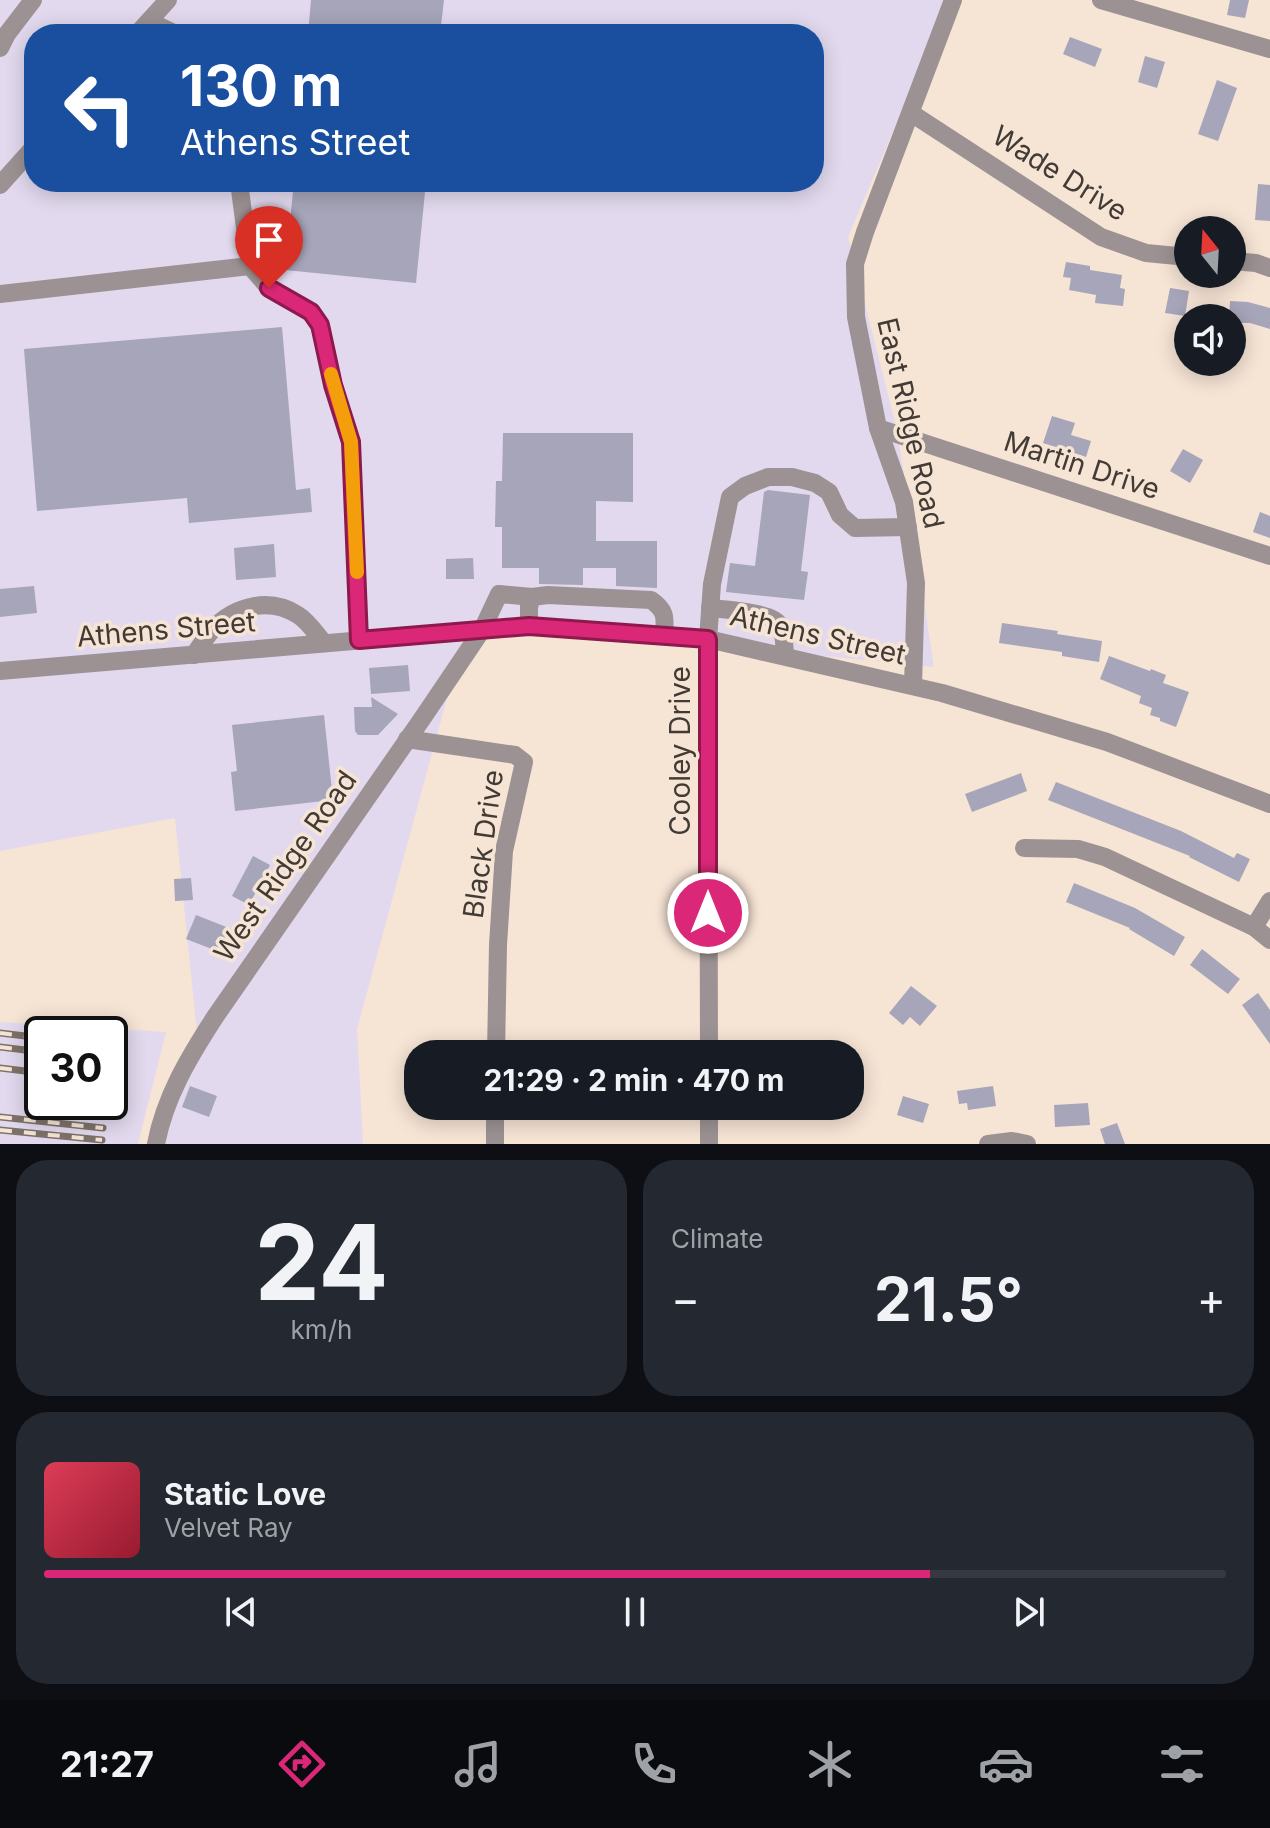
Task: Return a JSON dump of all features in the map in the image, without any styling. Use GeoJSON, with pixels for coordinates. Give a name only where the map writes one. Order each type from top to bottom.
{"type":"FeatureCollection","features":[{"type":"Feature","properties":{"kind":"street"},"geometry":{"type":"LineString","coordinates":[[0,48],[33,0]]}},
{"type":"Feature","properties":{"kind":"street"},"geometry":{"type":"LineString","coordinates":[[142,0],[152,17]]}},
{"type":"Feature","properties":{"kind":"street","name":"East Ridge Road"},"geometry":{"type":"LineString","coordinates":[[913,685],[916,583],[904,502],[878,428],[856,317],[855,264],[953,0]]}},
{"type":"Feature","properties":{"kind":"street"},"geometry":{"type":"LineString","coordinates":[[1101,0],[1270,49]]}},
{"type":"Feature","properties":{"kind":"street","name":"Wade Drive"},"geometry":{"type":"LineString","coordinates":[[911,113],[1101,237],[1146,253],[1174,256]]}},
{"type":"Feature","properties":{"kind":"street"},"geometry":{"type":"LineString","coordinates":[[0,185],[24,158]]}},
{"type":"Feature","properties":{"kind":"street"},"geometry":{"type":"LineString","coordinates":[[240,192],[250,266],[269,288],[311,312],[320,325],[333,385],[351,442],[359,640]]}},
{"type":"Feature","properties":{"kind":"street"},"geometry":{"type":"LineString","coordinates":[[1246,262],[1270,268]]}},
{"type":"Feature","properties":{"kind":"street"},"geometry":{"type":"LineString","coordinates":[[0,294],[250,266]]}},
{"type":"Feature","properties":{"kind":"street","name":"Martin Drive"},"geometry":{"type":"LineString","coordinates":[[878,428],[1270,556]]}},
{"type":"Feature","properties":{"kind":"street","name":"Cooley Drive"},"geometry":{"type":"LineString","coordinates":[[709,1040],[708,639],[712,584],[730,497],[745,486],[768,477],[792,477],[815,483],[829,492],[840,515],[855,528],[908,527]]}},
{"type":"Feature","properties":{"kind":"street","name":"West Ridge Road"},"geometry":{"type":"LineString","coordinates":[[156,1144],[160,1121],[191,1054],[482,630],[499,594],[532,597]]}},
{"type":"Feature","properties":{"kind":"street"},"geometry":{"type":"LineString","coordinates":[[529,626],[532,597],[548,595],[651,600],[661,607],[665,617],[664,636]]}},
{"type":"Feature","properties":{"kind":"street"},"geometry":{"type":"LineString","coordinates":[[194,655],[221,621],[250,606],[275,606],[297,614],[324,643]]}},
{"type":"Feature","properties":{"kind":"street"},"geometry":{"type":"LineString","coordinates":[[710,608],[771,617],[780,624],[785,656]]}},
{"type":"Feature","properties":{"kind":"street","name":"Athens Street"},"geometry":{"type":"LineString","coordinates":[[0,671],[529,626],[708,639],[913,685],[1107,742],[1270,804]]}},
{"type":"Feature","properties":{"kind":"street","name":"Black Drive"},"geometry":{"type":"LineString","coordinates":[[407,739],[515,755],[524,762],[504,851],[496,1040]]}},
{"type":"Feature","properties":{"kind":"street"},"geometry":{"type":"LineString","coordinates":[[1024,848],[1078,849],[1105,857],[1254,927],[1270,940]]}},
{"type":"Feature","properties":{"kind":"street"},"geometry":{"type":"LineString","coordinates":[[1254,927],[1270,901]]}},
{"type":"Feature","properties":{"kind":"street"},"geometry":{"type":"LineString","coordinates":[[495,1120],[495,1144]]}},
{"type":"Feature","properties":{"kind":"street"},"geometry":{"type":"LineString","coordinates":[[709,1120],[709,1144]]}},
{"type":"Feature","properties":{"kind":"street"},"geometry":{"type":"LineString","coordinates":[[988,1144],[1012,1141],[1027,1144]]}},
{"type":"Feature","properties":{"kind":"shaded area"},"geometry":{"type":"Polygon","coordinates":[[[0,0],[949,0],[848,237],[897,430],[934,667],[468,621],[357,1029],[363,1144],[159,1144],[198,1042],[175,818],[0,851],[0,0]]]}},
{"type":"Feature","properties":{"kind":"shaded area"},"geometry":{"type":"Polygon","coordinates":[[[0,1022],[24,1023],[24,1120],[128,1120],[128,1030],[166,1032],[138,1144],[0,1144],[0,1022]]]}},
{"type":"Feature","properties":{"kind":"building"},"geometry":{"type":"Polygon","coordinates":[[[311,0],[444,0],[441,24],[309,24],[311,0]]]}},
{"type":"Feature","properties":{"kind":"building"},"geometry":{"type":"Polygon","coordinates":[[[1230,0],[1249,0],[1245,18],[1227,15],[1230,0]]]}},
{"type":"Feature","properties":{"kind":"building"},"geometry":{"type":"Polygon","coordinates":[[[1070,37],[1102,49],[1095,67],[1063,54],[1070,37]]]}},
{"type":"Feature","properties":{"kind":"building"},"geometry":{"type":"Polygon","coordinates":[[[1145,56],[1165,62],[1157,88],[1138,82],[1145,56]]]}},
{"type":"Feature","properties":{"kind":"building"},"geometry":{"type":"Polygon","coordinates":[[[1217,80],[1237,88],[1218,141],[1198,134],[1217,80]]]}},
{"type":"Feature","properties":{"kind":"building"},"geometry":{"type":"Polygon","coordinates":[[[1258,184],[1270,185],[1270,221],[1255,220],[1258,184]]]}},
{"type":"Feature","properties":{"kind":"building"},"geometry":{"type":"Polygon","coordinates":[[[293,192],[425,192],[416,283],[285,270],[293,192]]]}},
{"type":"Feature","properties":{"kind":"building"},"geometry":{"type":"Polygon","coordinates":[[[1066,262],[1122,275],[1120,288],[1125,289],[1123,306],[1095,303],[1096,295],[1069,290],[1071,278],[1063,277],[1066,262]]]}},
{"type":"Feature","properties":{"kind":"building"},"geometry":{"type":"Polygon","coordinates":[[[1170,288],[1189,291],[1187,304],[1174,304],[1174,314],[1165,313],[1170,288]]]}},
{"type":"Feature","properties":{"kind":"building"},"geometry":{"type":"Polygon","coordinates":[[[1230,301],[1248,302],[1270,308],[1270,329],[1246,323],[1246,304],[1230,304],[1230,301]]]}},
{"type":"Feature","properties":{"kind":"building"},"geometry":{"type":"Polygon","coordinates":[[[282,327],[296,490],[310,488],[312,512],[189,523],[187,498],[37,511],[24,349],[282,327]]]}},
{"type":"Feature","properties":{"kind":"building"},"geometry":{"type":"Polygon","coordinates":[[[1052,416],[1075,423],[1071,435],[1091,441],[1086,457],[1043,443],[1052,416]]]}},
{"type":"Feature","properties":{"kind":"building"},"geometry":{"type":"Polygon","coordinates":[[[503,433],[633,433],[633,502],[596,501],[596,541],[657,541],[657,588],[616,586],[616,568],[583,568],[583,585],[539,584],[539,568],[502,568],[502,527],[495,527],[496,481],[502,481],[503,433]]]}},
{"type":"Feature","properties":{"kind":"building"},"geometry":{"type":"Polygon","coordinates":[[[1183,449],[1203,460],[1190,483],[1170,471],[1183,449]]]}},
{"type":"Feature","properties":{"kind":"building"},"geometry":{"type":"Polygon","coordinates":[[[764,492],[810,495],[801,571],[808,572],[804,600],[726,592],[730,563],[755,566],[764,492]]]}},
{"type":"Feature","properties":{"kind":"building"},"geometry":{"type":"Polygon","coordinates":[[[1260,512],[1270,516],[1270,538],[1253,532],[1260,512]]]}},
{"type":"Feature","properties":{"kind":"building"},"geometry":{"type":"Polygon","coordinates":[[[274,544],[276,577],[236,580],[234,548],[274,544]]]}},
{"type":"Feature","properties":{"kind":"building"},"geometry":{"type":"Polygon","coordinates":[[[473,558],[474,579],[446,579],[446,559],[473,558]]]}},
{"type":"Feature","properties":{"kind":"building"},"geometry":{"type":"Polygon","coordinates":[[[34,586],[37,613],[0,617],[0,589],[34,586]]]}},
{"type":"Feature","properties":{"kind":"building"},"geometry":{"type":"Polygon","coordinates":[[[1002,623],[1102,641],[1099,662],[1062,656],[1062,652],[999,643],[1002,623]]]}},
{"type":"Feature","properties":{"kind":"building"},"geometry":{"type":"Polygon","coordinates":[[[1109,656],[1166,675],[1163,683],[1189,692],[1176,727],[1150,715],[1152,708],[1139,703],[1141,696],[1100,679],[1109,656]]]}},
{"type":"Feature","properties":{"kind":"building"},"geometry":{"type":"Polygon","coordinates":[[[408,665],[410,691],[371,694],[369,668],[408,665]]]}},
{"type":"Feature","properties":{"kind":"building"},"geometry":{"type":"Polygon","coordinates":[[[371,697],[398,714],[378,735],[358,735],[355,731],[354,707],[372,707],[371,697]]]}},
{"type":"Feature","properties":{"kind":"building"},"geometry":{"type":"Polygon","coordinates":[[[324,715],[333,800],[235,811],[231,772],[237,771],[232,725],[324,715]]]}},
{"type":"Feature","properties":{"kind":"building"},"geometry":{"type":"Polygon","coordinates":[[[1021,773],[1027,791],[972,812],[965,794],[1021,773]]]}},
{"type":"Feature","properties":{"kind":"building"},"geometry":{"type":"Polygon","coordinates":[[[1056,782],[1181,831],[1234,858],[1237,853],[1250,859],[1239,882],[1190,856],[1048,800],[1056,782]]]}},
{"type":"Feature","properties":{"kind":"building"},"geometry":{"type":"Polygon","coordinates":[[[253,856],[270,865],[249,905],[232,896],[253,856]]]}},
{"type":"Feature","properties":{"kind":"building"},"geometry":{"type":"Polygon","coordinates":[[[191,878],[193,900],[175,901],[174,879],[191,878]]]}},
{"type":"Feature","properties":{"kind":"building"},"geometry":{"type":"Polygon","coordinates":[[[1074,883],[1135,908],[1185,937],[1174,956],[1130,928],[1066,902],[1074,883]]]}},
{"type":"Feature","properties":{"kind":"building"},"geometry":{"type":"Polygon","coordinates":[[[196,915],[239,932],[230,956],[186,939],[196,915]]]}},
{"type":"Feature","properties":{"kind":"building"},"geometry":{"type":"Polygon","coordinates":[[[1202,949],[1240,979],[1228,994],[1190,965],[1202,949]]]}},
{"type":"Feature","properties":{"kind":"building"},"geometry":{"type":"Polygon","coordinates":[[[911,986],[937,1006],[920,1026],[910,1017],[903,1025],[889,1013],[911,986]]]}},
{"type":"Feature","properties":{"kind":"building"},"geometry":{"type":"Polygon","coordinates":[[[1258,993],[1270,1010],[1270,1044],[1242,1005],[1258,993]]]}},
{"type":"Feature","properties":{"kind":"building"},"geometry":{"type":"Polygon","coordinates":[[[190,1086],[217,1096],[209,1117],[182,1107],[190,1086]]]}},
{"type":"Feature","properties":{"kind":"building"},"geometry":{"type":"Polygon","coordinates":[[[993,1086],[996,1106],[968,1110],[967,1103],[959,1104],[957,1091],[993,1086]]]}},
{"type":"Feature","properties":{"kind":"building"},"geometry":{"type":"Polygon","coordinates":[[[903,1096],[929,1104],[923,1123],[897,1115],[903,1096]]]}},
{"type":"Feature","properties":{"kind":"building"},"geometry":{"type":"Polygon","coordinates":[[[1088,1103],[1090,1125],[1055,1127],[1054,1105],[1088,1103]]]}},
{"type":"Feature","properties":{"kind":"building"},"geometry":{"type":"Polygon","coordinates":[[[1117,1123],[1125,1144],[1105,1144],[1100,1129],[1117,1123]]]}},
{"type":"Feature","properties":{"kind":"railway"},"geometry":{"type":"LineString","coordinates":[[0,1033],[24,1036]]}},
{"type":"Feature","properties":{"kind":"railway"},"geometry":{"type":"LineString","coordinates":[[0,1047],[24,1050]]}},
{"type":"Feature","properties":{"kind":"railway"},"geometry":{"type":"LineString","coordinates":[[0,1068],[24,1071]]}},
{"type":"Feature","properties":{"kind":"railway"},"geometry":{"type":"LineString","coordinates":[[0,1117],[103,1128]]}},
{"type":"Feature","properties":{"kind":"railway"},"geometry":{"type":"LineString","coordinates":[[0,1130],[102,1140]]}},
{"type":"Feature","properties":{"kind":"slow traffic"},"geometry":{"type":"LineString","coordinates":[[331,374],[351,442],[357,572]]}},
{"type":"Feature","properties":{"kind":"route"},"geometry":{"type":"LineString","coordinates":[[269,288],[311,312],[320,325],[333,385],[351,442],[359,640],[529,626],[708,639],[708,913]]}}]}
